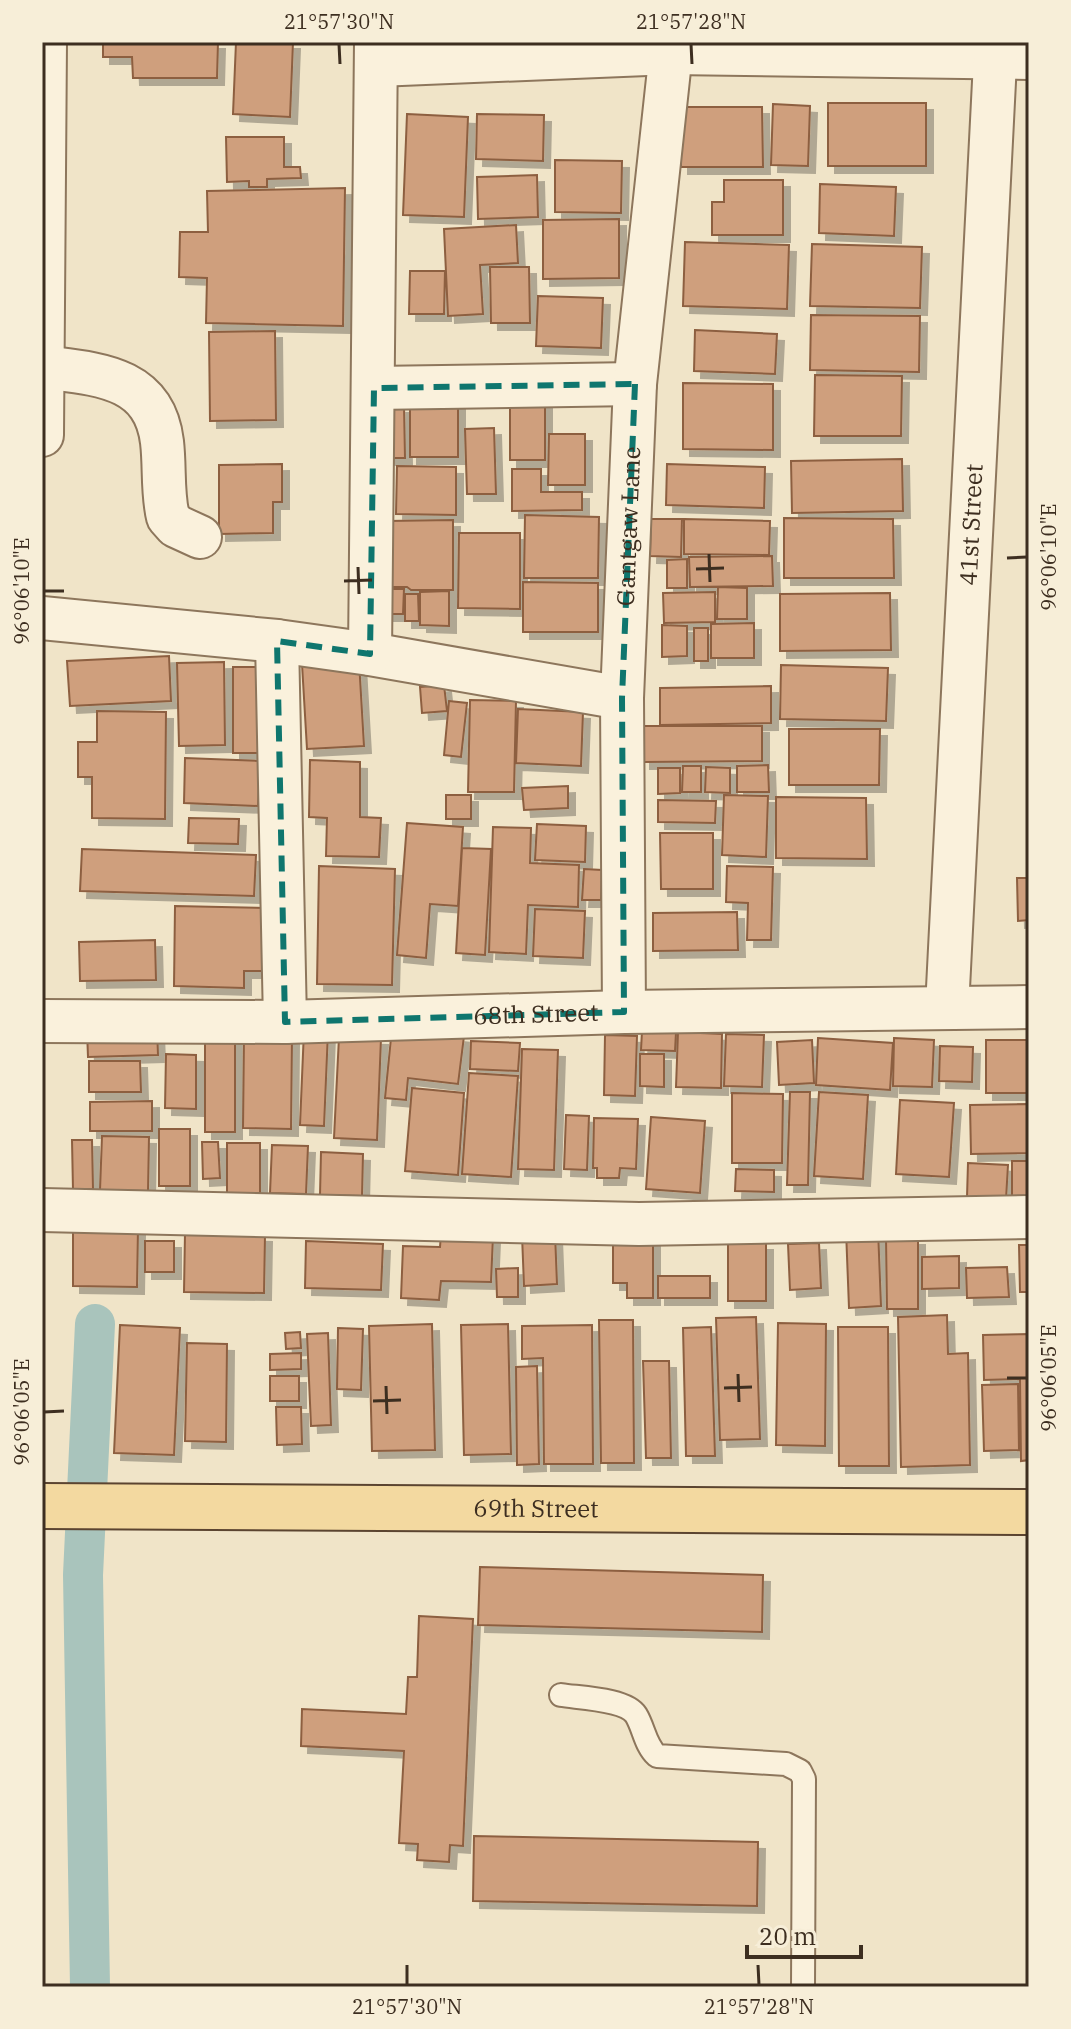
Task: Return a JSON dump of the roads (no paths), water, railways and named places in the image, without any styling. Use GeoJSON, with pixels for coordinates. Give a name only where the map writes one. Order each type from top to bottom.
{"type":"FeatureCollection","features":[{"type":"Feature","properties":{"kind":"main road","name":"69th Street"},"geometry":{"type":"LineString","coordinates":[[70,1506],[1029,1512]]}},
{"type":"Feature","properties":{"kind":"street"},"geometry":{"type":"LineString","coordinates":[[42,435],[45,42]]}},
{"type":"Feature","properties":{"kind":"street"},"geometry":{"type":"LineString","coordinates":[[370,654],[376,53],[671,48],[1007,52]]}},
{"type":"Feature","properties":{"kind":"street","name":"Gantgaw Lane"},"geometry":{"type":"LineString","coordinates":[[624,1012],[622,698],[635,384],[671,48]]}},
{"type":"Feature","properties":{"kind":"street","name":"41st Street"},"geometry":{"type":"LineString","coordinates":[[947,1008],[1007,52]]}},
{"type":"Feature","properties":{"kind":"street"},"geometry":{"type":"LineString","coordinates":[[42,367],[112,377],[136,392],[154,411],[162,438],[168,517],[176,526],[200,537]]}},
{"type":"Feature","properties":{"kind":"street"},"geometry":{"type":"LineString","coordinates":[[374,388],[635,384]]}},
{"type":"Feature","properties":{"kind":"street"},"geometry":{"type":"LineString","coordinates":[[42,618],[277,641],[622,698]]}},
{"type":"Feature","properties":{"kind":"street"},"geometry":{"type":"LineString","coordinates":[[277,641],[285,1022]]}},
{"type":"Feature","properties":{"kind":"street","name":"68th Street"},"geometry":{"type":"LineString","coordinates":[[42,1021],[285,1022],[624,1012],[1029,1007]]}},
{"type":"Feature","properties":{"kind":"street"},"geometry":{"type":"LineString","coordinates":[[42,1210],[639,1224],[1029,1217]]}},
{"type":"Feature","properties":{"kind":"lane"},"geometry":{"type":"LineString","coordinates":[[561,1695],[624,1705],[636,1716],[657,1756],[786,1764],[800,1771],[804,1779],[803,1987]]}},
{"type":"Feature","properties":{"kind":"waterway"},"geometry":{"type":"LineString","coordinates":[[90,1987],[83,1575],[95,1324]]}}]}
